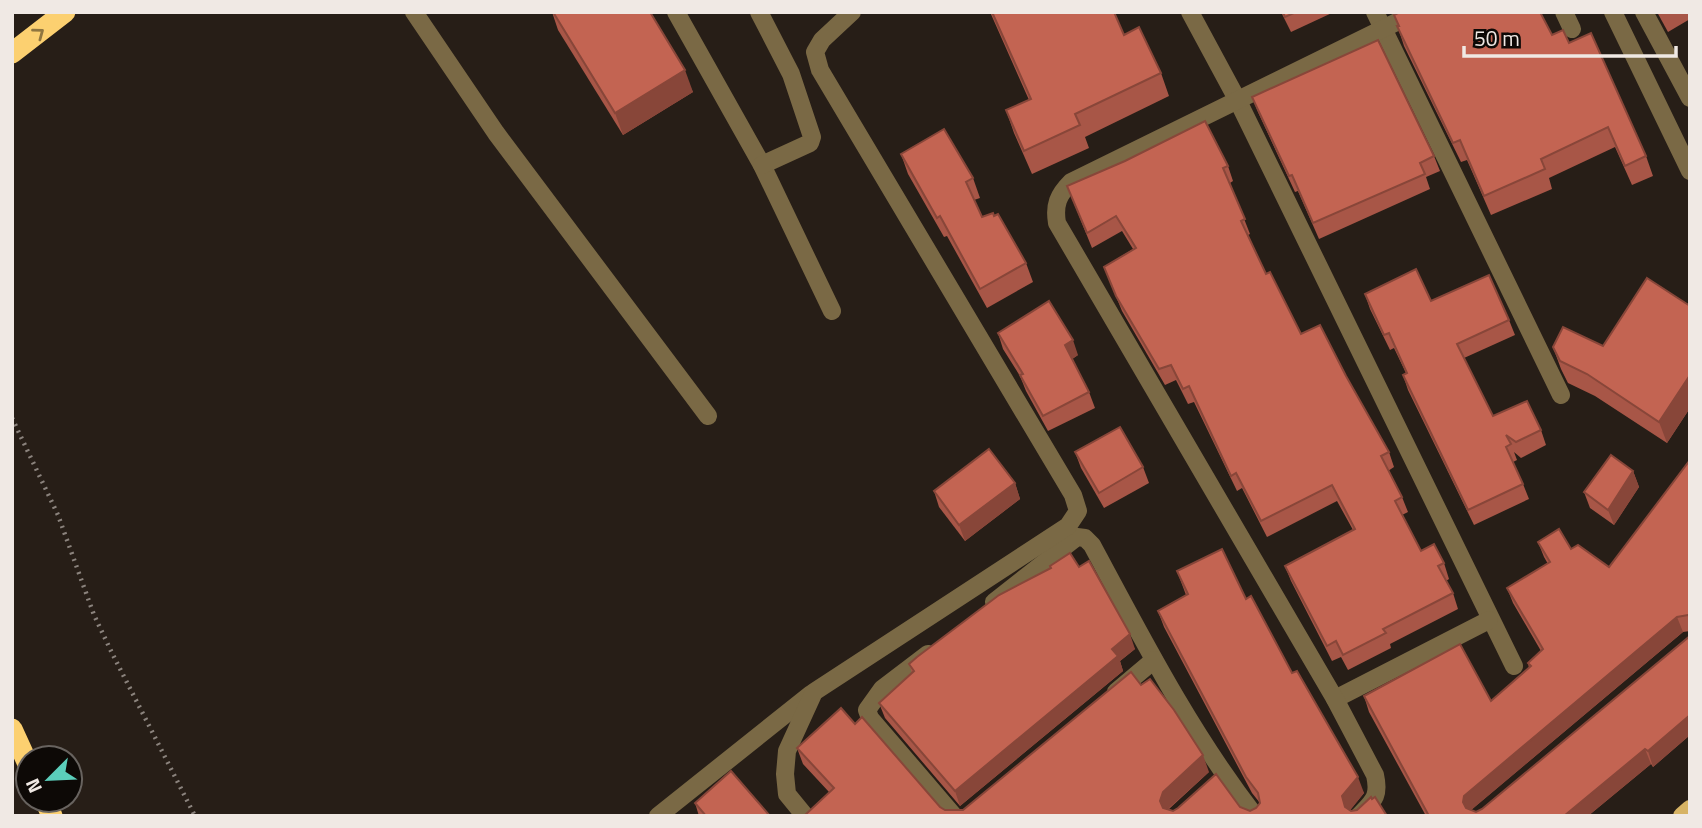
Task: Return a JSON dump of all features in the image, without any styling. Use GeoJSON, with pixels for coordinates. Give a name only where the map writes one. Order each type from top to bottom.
{"type":"FeatureCollection","features":[{"type":"Feature","properties":{"kind":"highway"},"geometry":{"type":"LineString","coordinates":[[12,53],[65,12]]}},
{"type":"Feature","properties":{"kind":"main road"},"geometry":{"type":"LineString","coordinates":[[1682,816],[1690,809]]}},
{"type":"Feature","properties":{"kind":"street"},"geometry":{"type":"LineString","coordinates":[[414,12],[496,133],[708,416]]}},
{"type":"Feature","properties":{"kind":"street"},"geometry":{"type":"LineString","coordinates":[[676,12],[762,165],[832,311]]}},
{"type":"Feature","properties":{"kind":"street"},"geometry":{"type":"LineString","coordinates":[[759,12],[791,74],[813,138],[810,142],[762,165]]}},
{"type":"Feature","properties":{"kind":"street"},"geometry":{"type":"LineString","coordinates":[[658,816],[814,692],[1068,526],[1078,511],[1073,495],[820,70],[815,52],[822,40],[852,12]]}},
{"type":"Feature","properties":{"kind":"street"},"geometry":{"type":"LineString","coordinates":[[1190,12],[1238,101],[1489,620],[1514,666]]}},
{"type":"Feature","properties":{"kind":"street"},"geometry":{"type":"LineString","coordinates":[[1359,816],[1375,799],[1378,788],[1375,775],[1335,699],[1057,223],[1057,200],[1071,182],[1238,101],[1378,20],[1417,12]]}},
{"type":"Feature","properties":{"kind":"street"},"geometry":{"type":"LineString","coordinates":[[1613,12],[1690,171]]}},
{"type":"Feature","properties":{"kind":"street"},"geometry":{"type":"LineString","coordinates":[[1644,12],[1690,99]]}},
{"type":"Feature","properties":{"kind":"street"},"geometry":{"type":"LineString","coordinates":[[1378,20],[1561,395]]}},
{"type":"Feature","properties":{"kind":"street"},"geometry":{"type":"LineString","coordinates":[[980,613],[1077,537],[1085,538],[1092,545],[1218,779],[1255,816]]}},
{"type":"Feature","properties":{"kind":"street"},"geometry":{"type":"LineString","coordinates":[[1335,699],[1489,620]]}},
{"type":"Feature","properties":{"kind":"street"},"geometry":{"type":"LineString","coordinates":[[937,647],[883,689],[867,710],[870,718],[954,816]]}},
{"type":"Feature","properties":{"kind":"street"},"geometry":{"type":"LineString","coordinates":[[1102,704],[1154,660]]}},
{"type":"Feature","properties":{"kind":"street"},"geometry":{"type":"LineString","coordinates":[[805,816],[787,794],[785,774],[787,751],[814,692]]}},
{"type":"Feature","properties":{"kind":"path"},"geometry":{"type":"LineString","coordinates":[[12,418],[54,505],[94,615],[195,816]]}},
{"type":"Feature","properties":{"kind":"building"},"geometry":{"type":"Polygon","coordinates":[[[553,12],[650,12],[685,70],[615,113],[553,12]]]}},
{"type":"Feature","properties":{"kind":"building"},"geometry":{"type":"Polygon","coordinates":[[[992,12],[1114,12],[1124,35],[1139,27],[1161,73],[1075,114],[1080,125],[1024,151],[1006,110],[1031,99],[992,12]]]}},
{"type":"Feature","properties":{"kind":"building"},"geometry":{"type":"Polygon","coordinates":[[[1283,12],[1296,12],[1285,17],[1283,12]]]}},
{"type":"Feature","properties":{"kind":"building"},"geometry":{"type":"Polygon","coordinates":[[[1400,12],[1540,12],[1552,35],[1563,30],[1569,43],[1591,33],[1646,156],[1625,166],[1608,127],[1541,159],[1545,169],[1484,196],[1460,140],[1453,143],[1397,26],[1394,15],[1400,12]]]}},
{"type":"Feature","properties":{"kind":"building"},"geometry":{"type":"Polygon","coordinates":[[[1378,40],[1434,156],[1420,163],[1425,174],[1313,223],[1252,97],[1378,40]]]}},
{"type":"Feature","properties":{"kind":"building"},"geometry":{"type":"Polygon","coordinates":[[[1205,121],[1228,166],[1223,168],[1245,219],[1241,221],[1266,274],[1270,272],[1301,334],[1320,325],[1389,452],[1381,456],[1402,497],[1395,501],[1421,551],[1434,544],[1444,563],[1438,566],[1453,593],[1383,629],[1386,633],[1343,655],[1336,641],[1327,646],[1285,566],[1355,529],[1332,485],[1261,521],[1236,473],[1231,476],[1189,386],[1183,389],[1171,365],[1159,369],[1116,296],[1104,267],[1136,248],[1116,216],[1087,233],[1067,186],[1205,121]]]}},
{"type":"Feature","properties":{"kind":"building"},"geometry":{"type":"Polygon","coordinates":[[[944,129],[973,178],[966,182],[982,217],[998,214],[1026,263],[980,289],[940,216],[937,218],[901,154],[944,129]]]}},
{"type":"Feature","properties":{"kind":"building"},"geometry":{"type":"Polygon","coordinates":[[[1416,269],[1431,301],[1489,275],[1509,320],[1457,344],[1493,416],[1527,401],[1541,430],[1516,442],[1506,435],[1511,444],[1506,447],[1523,484],[1468,510],[1403,375],[1407,373],[1389,333],[1384,335],[1365,294],[1416,269]]]}},
{"type":"Feature","properties":{"kind":"building"},"geometry":{"type":"Polygon","coordinates":[[[1647,278],[1690,306],[1690,375],[1659,422],[1587,374],[1560,361],[1553,347],[1563,327],[1603,346],[1647,278]]]}},
{"type":"Feature","properties":{"kind":"building"},"geometry":{"type":"Polygon","coordinates":[[[1049,301],[1073,340],[1065,345],[1089,392],[1043,416],[1020,375],[1023,374],[998,333],[1049,301]]]}},
{"type":"Feature","properties":{"kind":"building"},"geometry":{"type":"Polygon","coordinates":[[[1120,427],[1143,467],[1099,493],[1075,452],[1120,427]]]}},
{"type":"Feature","properties":{"kind":"building"},"geometry":{"type":"Polygon","coordinates":[[[989,449],[1015,483],[959,525],[934,491],[989,449]]]}},
{"type":"Feature","properties":{"kind":"building"},"geometry":{"type":"Polygon","coordinates":[[[1611,455],[1633,471],[1608,510],[1584,492],[1611,455]]]}},
{"type":"Feature","properties":{"kind":"building"},"geometry":{"type":"Polygon","coordinates":[[[1690,460],[1690,616],[1677,617],[1464,796],[1463,802],[1466,808],[1476,812],[1482,809],[1690,636],[1690,715],[1564,816],[1429,816],[1364,696],[1460,644],[1491,701],[1531,666],[1528,663],[1543,649],[1507,588],[1550,562],[1538,542],[1559,529],[1571,549],[1578,545],[1609,567],[1690,460]]]}},
{"type":"Feature","properties":{"kind":"building"},"geometry":{"type":"Polygon","coordinates":[[[1222,549],[1246,599],[1251,596],[1292,673],[1297,671],[1358,777],[1342,796],[1345,807],[1351,811],[1357,810],[1371,797],[1375,797],[1387,816],[804,816],[834,788],[797,748],[841,708],[855,724],[862,717],[940,807],[945,810],[963,810],[1131,672],[1141,685],[1150,679],[1203,755],[1163,792],[1160,801],[1163,808],[1173,811],[1178,808],[1216,774],[1240,807],[1250,811],[1256,808],[1260,803],[1258,793],[1246,777],[1158,611],[1188,594],[1177,571],[1222,549]]]}},
{"type":"Feature","properties":{"kind":"building"},"geometry":{"type":"Polygon","coordinates":[[[1070,553],[1079,567],[1089,561],[1130,634],[1112,649],[1118,656],[955,791],[879,703],[914,671],[909,664],[917,657],[999,595],[1051,568],[1050,566],[1070,553]]]}},
{"type":"Feature","properties":{"kind":"building"},"geometry":{"type":"Polygon","coordinates":[[[731,771],[770,816],[706,816],[695,803],[731,771]]]}}]}
